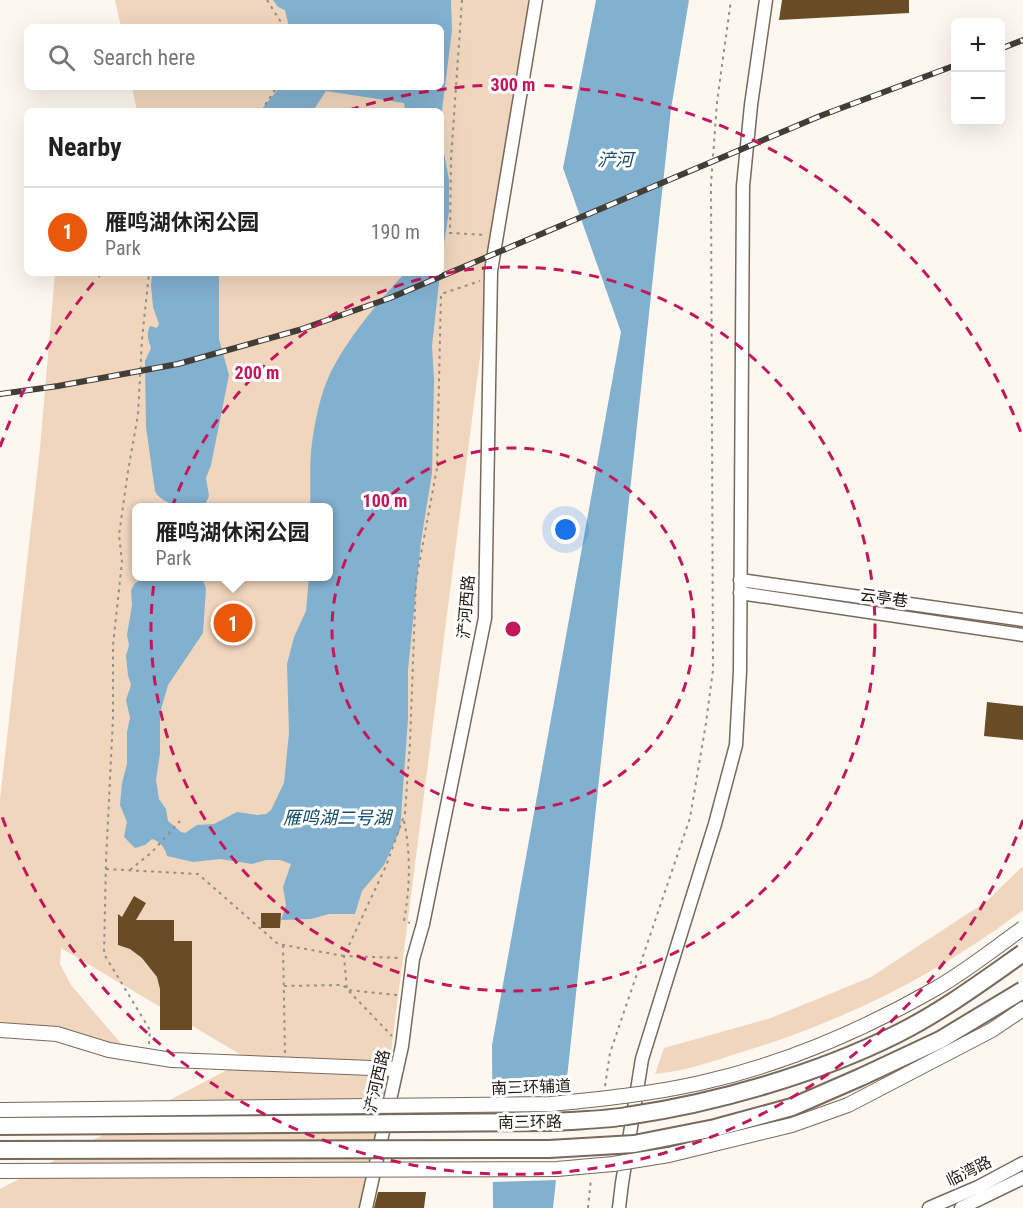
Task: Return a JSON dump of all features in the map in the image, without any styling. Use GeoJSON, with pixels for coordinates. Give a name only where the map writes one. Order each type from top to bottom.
{"type":"FeatureCollection","features":[{"type":"Feature","properties":{"kind":"highway","name":"南三环路"},"geometry":{"type":"LineString","coordinates":[[0,1126],[555,1122],[627,1116],[748,1089],[836,1062],[908,1028],[948,1005],[1023,953]]}},
{"type":"Feature","properties":{"kind":"highway","name":"南三环路"},"geometry":{"type":"LineString","coordinates":[[0,1150],[537,1149],[634,1144],[715,1128],[792,1107],[940,1040],[1023,990]]}},
{"type":"Feature","properties":{"kind":"main road","name":"南三环辅道"},"geometry":{"type":"LineString","coordinates":[[0,1110],[551,1104],[616,1098],[700,1083],[760,1066],[814,1047],[934,990],[1023,928]]}},
{"type":"Feature","properties":{"kind":"main road"},"geometry":{"type":"LineString","coordinates":[[0,1171],[557,1169],[613,1164],[669,1155],[781,1127],[848,1105],[992,1030],[1023,1009]]}},
{"type":"Feature","properties":{"kind":"main road"},"geometry":{"type":"LineString","coordinates":[[0,1030],[57,1034],[109,1050],[172,1060],[396,1069]]}},
{"type":"Feature","properties":{"kind":"street","name":"浐河西路"},"geometry":{"type":"LineString","coordinates":[[366,1208],[402,1046],[413,959],[422,927],[485,618],[491,277],[536,0]]}},
{"type":"Feature","properties":{"kind":"street"},"geometry":{"type":"LineString","coordinates":[[620,1208],[642,1059],[715,824],[736,744],[740,671],[743,186],[751,105],[766,0]]}},
{"type":"Feature","properties":{"kind":"street"},"geometry":{"type":"LineString","coordinates":[[740,586],[1023,620]]}},
{"type":"Feature","properties":{"kind":"street","name":"云亭巷"},"geometry":{"type":"LineString","coordinates":[[740,586],[1023,635]]}},
{"type":"Feature","properties":{"kind":"street","name":"临湾路"},"geometry":{"type":"LineString","coordinates":[[929,1208],[978,1187],[1023,1163]]}},
{"type":"Feature","properties":{"kind":"street","name":"临湾路"},"geometry":{"type":"LineString","coordinates":[[961,1208],[1023,1178]]}},
{"type":"Feature","properties":{"kind":"path"},"geometry":{"type":"LineString","coordinates":[[267,0],[282,24]]}},
{"type":"Feature","properties":{"kind":"path"},"geometry":{"type":"LineString","coordinates":[[462,0],[451,159],[450,233],[497,235]]}},
{"type":"Feature","properties":{"kind":"path"},"geometry":{"type":"LineString","coordinates":[[605,1088],[610,1053],[690,818],[713,670],[711,184],[717,102],[731,0]]}},
{"type":"Feature","properties":{"kind":"path"},"geometry":{"type":"LineString","coordinates":[[263,108],[275,90]]}},
{"type":"Feature","properties":{"kind":"path"},"geometry":{"type":"LineString","coordinates":[[148,1056],[150,1030],[104,954],[113,718],[113,645],[122,562],[119,535],[138,416],[142,339],[149,276]]}},
{"type":"Feature","properties":{"kind":"path"},"geometry":{"type":"LineString","coordinates":[[347,990],[344,956],[382,876],[403,818],[410,743],[416,581],[437,468],[441,294],[491,277]]}},
{"type":"Feature","properties":{"kind":"path"},"geometry":{"type":"LineString","coordinates":[[403,818],[409,846],[409,878],[404,921],[422,927]]}},
{"type":"Feature","properties":{"kind":"path"},"geometry":{"type":"LineString","coordinates":[[130,870],[152,852],[180,821]]}},
{"type":"Feature","properties":{"kind":"path"},"geometry":{"type":"LineString","coordinates":[[106,868],[198,874],[278,944],[344,956],[413,959]]}},
{"type":"Feature","properties":{"kind":"path"},"geometry":{"type":"LineString","coordinates":[[283,945],[286,1065]]}},
{"type":"Feature","properties":{"kind":"path"},"geometry":{"type":"LineString","coordinates":[[284,986],[343,985],[402,1046]]}},
{"type":"Feature","properties":{"kind":"path"},"geometry":{"type":"LineString","coordinates":[[347,990],[408,997]]}},
{"type":"Feature","properties":{"kind":"path"},"geometry":{"type":"LineString","coordinates":[[588,1208],[592,1170]]}},
{"type":"Feature","properties":{"kind":"shaded area"},"geometry":{"type":"Polygon","coordinates":[[[115,0],[535,0],[491,271],[371,1208],[0,1208],[0,1189],[248,1059],[61,948],[60,964],[71,985],[123,1046],[0,1023],[0,799],[40,448],[55,276],[444,276],[444,108],[136,108],[133,90],[444,90],[444,24],[120,24],[115,0]]]}},
{"type":"Feature","properties":{"kind":"shaded area"},"geometry":{"type":"Polygon","coordinates":[[[1023,866],[1023,910],[990,934],[923,976],[851,1011],[777,1041],[698,1066],[655,1074],[664,1048],[771,1018],[871,977],[987,901],[1023,866]]]}},
{"type":"Feature","properties":{"kind":"water"},"geometry":{"type":"Polygon","coordinates":[[[273,0],[451,0],[452,30],[442,108],[405,108],[404,103],[326,91],[315,108],[262,108],[278,90],[444,90],[444,24],[288,24],[285,10],[278,7],[273,0]]]}},
{"type":"Feature","properties":{"kind":"water","name":"浐河"},"geometry":{"type":"Polygon","coordinates":[[[596,0],[689,0],[671,109],[553,1208],[493,1208],[492,1045],[621,332],[563,168],[596,0]]]}},
{"type":"Feature","properties":{"kind":"water"},"geometry":{"type":"Polygon","coordinates":[[[444,153],[449,180],[449,211],[444,244],[444,153]]]}},
{"type":"Feature","properties":{"kind":"water"},"geometry":{"type":"Polygon","coordinates":[[[152,276],[219,276],[219,339],[229,375],[211,465],[206,478],[209,496],[206,503],[170,503],[158,496],[155,491],[146,427],[145,361],[151,348],[148,337],[149,329],[150,326],[157,328],[159,324],[153,307],[152,276]]]}},
{"type":"Feature","properties":{"kind":"water","name":"雁鸣湖二号湖"},"geometry":{"type":"Polygon","coordinates":[[[402,276],[440,276],[432,346],[434,379],[432,473],[421,541],[408,670],[408,719],[400,830],[384,865],[362,891],[355,914],[329,914],[311,919],[281,920],[286,905],[283,887],[291,864],[280,860],[266,860],[252,864],[220,859],[193,862],[167,856],[162,845],[155,840],[152,839],[145,845],[135,848],[124,837],[127,822],[120,805],[127,764],[127,732],[130,718],[126,700],[131,685],[126,656],[129,645],[127,635],[132,605],[131,590],[138,581],[203,581],[206,589],[203,633],[168,685],[160,713],[160,753],[156,780],[159,799],[166,809],[168,821],[185,833],[197,825],[214,824],[237,812],[266,814],[271,810],[284,783],[289,733],[287,664],[294,637],[306,611],[309,581],[333,581],[333,503],[310,503],[311,451],[318,409],[336,362],[353,335],[402,276]]]}},
{"type":"Feature","properties":{"kind":"pier"},"geometry":{"type":"Polygon","coordinates":[[[567,1091],[558,1180],[490,1182],[489,1095],[567,1091]]]}},
{"type":"Feature","properties":{"kind":"building"},"geometry":{"type":"Polygon","coordinates":[[[782,0],[909,0],[909,13],[779,20],[782,0]]]}},
{"type":"Feature","properties":{"kind":"building"},"geometry":{"type":"Polygon","coordinates":[[[987,702],[1023,706],[1023,740],[984,736],[987,702]]]}},
{"type":"Feature","properties":{"kind":"building"},"geometry":{"type":"Polygon","coordinates":[[[134,896],[146,903],[136,920],[174,920],[174,941],[192,941],[192,1030],[160,1030],[160,989],[157,977],[142,958],[130,949],[118,945],[118,914],[122,917],[134,896]]]}},
{"type":"Feature","properties":{"kind":"building"},"geometry":{"type":"Polygon","coordinates":[[[261,913],[281,913],[280,928],[261,928],[261,913]]]}},
{"type":"Feature","properties":{"kind":"building"},"geometry":{"type":"Polygon","coordinates":[[[378,1192],[426,1192],[424,1208],[374,1208],[378,1192]]]}},
{"type":"Feature","properties":{"kind":"railway"},"geometry":{"type":"LineString","coordinates":[[1005,47],[1023,40]]}},
{"type":"Feature","properties":{"kind":"railway"},"geometry":{"type":"LineString","coordinates":[[444,275],[820,116],[951,67]]}},
{"type":"Feature","properties":{"kind":"railway"},"geometry":{"type":"LineString","coordinates":[[0,394],[178,364],[299,330],[390,298],[442,276]]}},
{"type":"Feature","properties":{"kind":"place","name":"雁鸣湖休闲公园"},"geometry":{"type":"Point","coordinates":[233,623]}}]}
